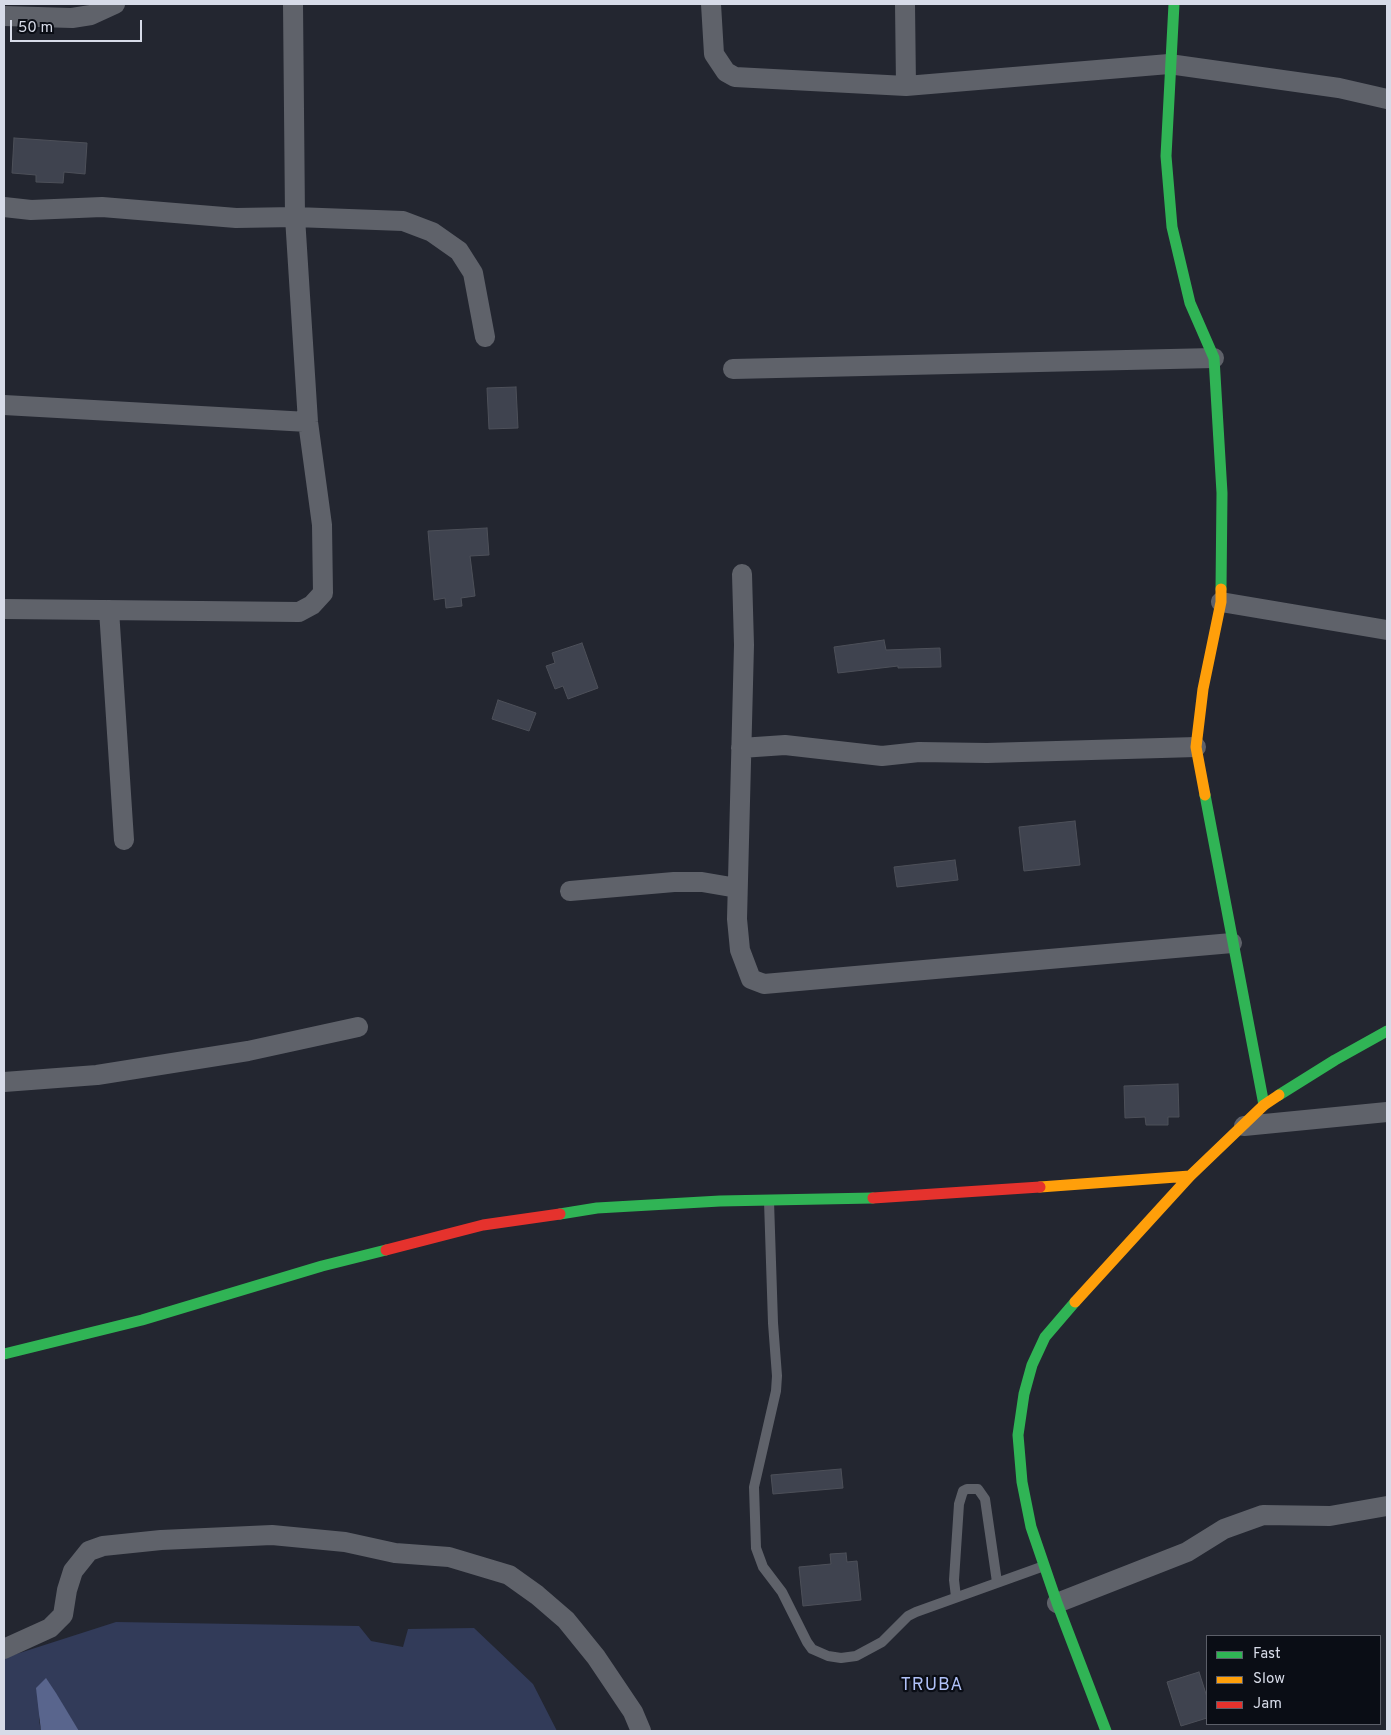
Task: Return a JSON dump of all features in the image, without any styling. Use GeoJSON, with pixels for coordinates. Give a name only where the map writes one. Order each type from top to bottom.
{"type":"FeatureCollection","features":[{"type":"Feature","properties":{"kind":"street"},"geometry":{"type":"LineString","coordinates":[[4,16],[72,18],[91,15],[115,4]]}},
{"type":"Feature","properties":{"kind":"street"},"geometry":{"type":"LineString","coordinates":[[4,609],[299,612],[312,605],[322,593],[322,525],[308,422],[295,217],[292,4]]}},
{"type":"Feature","properties":{"kind":"street"},"geometry":{"type":"LineString","coordinates":[[711,4],[714,54],[726,72],[735,78],[906,86],[1169,64],[1339,88],[1387,99]]}},
{"type":"Feature","properties":{"kind":"street"},"geometry":{"type":"LineString","coordinates":[[905,4],[906,86]]}},
{"type":"Feature","properties":{"kind":"street"},"geometry":{"type":"LineString","coordinates":[[1174,4],[1169,64],[1166,156],[1172,227],[1190,303],[1214,358],[1222,493],[1221,602],[1203,689],[1196,747],[1264,1105]]}},
{"type":"Feature","properties":{"kind":"street"},"geometry":{"type":"LineString","coordinates":[[4,207],[31,210],[102,207],[236,218],[295,217],[403,221],[432,232],[459,251],[473,273],[485,337]]}},
{"type":"Feature","properties":{"kind":"street"},"geometry":{"type":"LineString","coordinates":[[733,369],[1214,358]]}},
{"type":"Feature","properties":{"kind":"street"},"geometry":{"type":"LineString","coordinates":[[4,405],[308,422]]}},
{"type":"Feature","properties":{"kind":"street"},"geometry":{"type":"LineString","coordinates":[[742,574],[744,645],[737,888],[740,950],[751,979],[764,984],[1232,943]]}},
{"type":"Feature","properties":{"kind":"street"},"geometry":{"type":"LineString","coordinates":[[1221,602],[1387,630]]}},
{"type":"Feature","properties":{"kind":"street"},"geometry":{"type":"LineString","coordinates":[[109,610],[124,840]]}},
{"type":"Feature","properties":{"kind":"street"},"geometry":{"type":"LineString","coordinates":[[741,748],[784,744],[882,756],[919,752],[987,753],[1196,747]]}},
{"type":"Feature","properties":{"kind":"street"},"geometry":{"type":"LineString","coordinates":[[570,891],[674,882],[702,882],[737,888]]}},
{"type":"Feature","properties":{"kind":"street"},"geometry":{"type":"LineString","coordinates":[[4,1082],[97,1075],[248,1052],[358,1027]]}},
{"type":"Feature","properties":{"kind":"street"},"geometry":{"type":"LineString","coordinates":[[1106,1731],[1057,1603],[1031,1527],[1022,1482],[1018,1435],[1024,1394],[1032,1365],[1045,1337],[1078,1298],[1190,1176],[1264,1105],[1335,1060],[1387,1031]]}},
{"type":"Feature","properties":{"kind":"street"},"geometry":{"type":"LineString","coordinates":[[1244,1126],[1387,1112]]}},
{"type":"Feature","properties":{"kind":"street"},"geometry":{"type":"LineString","coordinates":[[4,1354],[142,1320],[322,1266],[483,1226],[597,1208],[769,1200],[882,1198],[1190,1176]]}},
{"type":"Feature","properties":{"kind":"street"},"geometry":{"type":"LineString","coordinates":[[1057,1603],[1187,1552],[1224,1529],[1263,1515],[1330,1516],[1387,1506]]}},
{"type":"Feature","properties":{"kind":"street"},"geometry":{"type":"LineString","coordinates":[[4,1648],[50,1628],[63,1615],[67,1590],[73,1571],[89,1551],[103,1546],[161,1540],[272,1535],[345,1542],[395,1553],[449,1556],[509,1575],[537,1594],[566,1620],[596,1657],[633,1712],[641,1731]]}},
{"type":"Feature","properties":{"kind":"lane"},"geometry":{"type":"LineString","coordinates":[[769,1200],[777,1384],[753,1500],[756,1548],[763,1567],[782,1592],[812,1649],[828,1656],[841,1658],[856,1656],[870,1650],[916,1612],[1044,1565]]}},
{"type":"Feature","properties":{"kind":"lane"},"geometry":{"type":"LineString","coordinates":[[956,1597],[954,1580],[959,1504],[961,1496],[967,1489],[978,1489],[984,1499],[997,1582]]}},
{"type":"Feature","properties":{"kind":"shaded area"},"geometry":{"type":"Polygon","coordinates":[[[116,1622],[359,1626],[371,1641],[403,1647],[408,1629],[474,1628],[533,1684],[557,1731],[79,1731],[46,1679],[39,1720],[41,1731],[4,1731],[4,1658],[116,1622]]]}},
{"type":"Feature","properties":{"kind":"shaded area"},"geometry":{"type":"Polygon","coordinates":[[[46,1678],[79,1731],[41,1731],[36,1688],[46,1678]]]}},
{"type":"Feature","properties":{"kind":"building"},"geometry":{"type":"Polygon","coordinates":[[[14,138],[87,143],[85,174],[64,172],[63,183],[36,182],[36,175],[12,173],[14,138]]]}},
{"type":"Feature","properties":{"kind":"building"},"geometry":{"type":"Polygon","coordinates":[[[516,387],[518,428],[489,429],[487,388],[516,387]]]}},
{"type":"Feature","properties":{"kind":"building"},"geometry":{"type":"Polygon","coordinates":[[[487,528],[489,555],[470,556],[475,596],[461,598],[462,606],[446,608],[445,598],[434,600],[428,531],[487,528]]]}},
{"type":"Feature","properties":{"kind":"building"},"geometry":{"type":"Polygon","coordinates":[[[884,640],[886,650],[940,648],[941,667],[898,668],[898,666],[838,673],[834,647],[884,640]]]}},
{"type":"Feature","properties":{"kind":"building"},"geometry":{"type":"Polygon","coordinates":[[[582,643],[598,688],[568,699],[563,686],[555,689],[546,666],[555,663],[552,653],[582,643]]]}},
{"type":"Feature","properties":{"kind":"building"},"geometry":{"type":"Polygon","coordinates":[[[498,700],[536,713],[529,731],[492,719],[498,700]]]}},
{"type":"Feature","properties":{"kind":"building"},"geometry":{"type":"Polygon","coordinates":[[[1075,821],[1080,865],[1024,871],[1019,827],[1075,821]]]}},
{"type":"Feature","properties":{"kind":"building"},"geometry":{"type":"Polygon","coordinates":[[[955,860],[958,880],[897,887],[894,867],[955,860]]]}},
{"type":"Feature","properties":{"kind":"building"},"geometry":{"type":"Polygon","coordinates":[[[1178,1084],[1179,1117],[1168,1117],[1168,1125],[1146,1125],[1145,1117],[1125,1118],[1124,1086],[1178,1084]]]}},
{"type":"Feature","properties":{"kind":"building"},"geometry":{"type":"Polygon","coordinates":[[[841,1469],[843,1488],[773,1494],[771,1475],[841,1469]]]}},
{"type":"Feature","properties":{"kind":"building"},"geometry":{"type":"Polygon","coordinates":[[[846,1553],[847,1562],[857,1561],[861,1600],[803,1606],[799,1567],[831,1564],[830,1554],[846,1553]]]}},
{"type":"Feature","properties":{"kind":"building"},"geometry":{"type":"Polygon","coordinates":[[[1199,1672],[1206,1694],[1206,1718],[1181,1726],[1167,1682],[1199,1672]]]}},
{"type":"Feature","properties":{"kind":"traffic: fast"},"geometry":{"type":"LineString","coordinates":[[1174,4],[1166,156],[1172,227],[1190,303],[1214,358],[1222,493],[1221,589]]}},
{"type":"Feature","properties":{"kind":"traffic: fast"},"geometry":{"type":"LineString","coordinates":[[1205,795],[1264,1105]]}},
{"type":"Feature","properties":{"kind":"traffic: fast"},"geometry":{"type":"LineString","coordinates":[[1279,1095],[1335,1060],[1387,1031]]}},
{"type":"Feature","properties":{"kind":"traffic: fast"},"geometry":{"type":"LineString","coordinates":[[560,1214],[597,1208],[720,1201],[873,1198]]}},
{"type":"Feature","properties":{"kind":"traffic: fast"},"geometry":{"type":"LineString","coordinates":[[4,1354],[142,1320],[322,1266],[386,1250]]}},
{"type":"Feature","properties":{"kind":"traffic: fast"},"geometry":{"type":"LineString","coordinates":[[1075,1302],[1045,1337],[1032,1365],[1024,1394],[1018,1435],[1022,1482],[1031,1527],[1057,1603],[1106,1731]]}},
{"type":"Feature","properties":{"kind":"traffic: slow"},"geometry":{"type":"LineString","coordinates":[[1205,795],[1196,747],[1203,689],[1221,602],[1221,589]]}},
{"type":"Feature","properties":{"kind":"traffic: slow"},"geometry":{"type":"LineString","coordinates":[[1075,1302],[1190,1176],[1264,1105],[1279,1095]]}},
{"type":"Feature","properties":{"kind":"traffic: slow"},"geometry":{"type":"LineString","coordinates":[[1040,1187],[1190,1176]]}},
{"type":"Feature","properties":{"kind":"traffic: jam"},"geometry":{"type":"LineString","coordinates":[[873,1198],[1040,1187]]}},
{"type":"Feature","properties":{"kind":"traffic: jam"},"geometry":{"type":"LineString","coordinates":[[386,1250],[483,1225],[560,1214]]}},
{"type":"Feature","properties":{"kind":"district","name":"TRUBA"},"geometry":{"type":"Point","coordinates":[932,1686]}}]}
